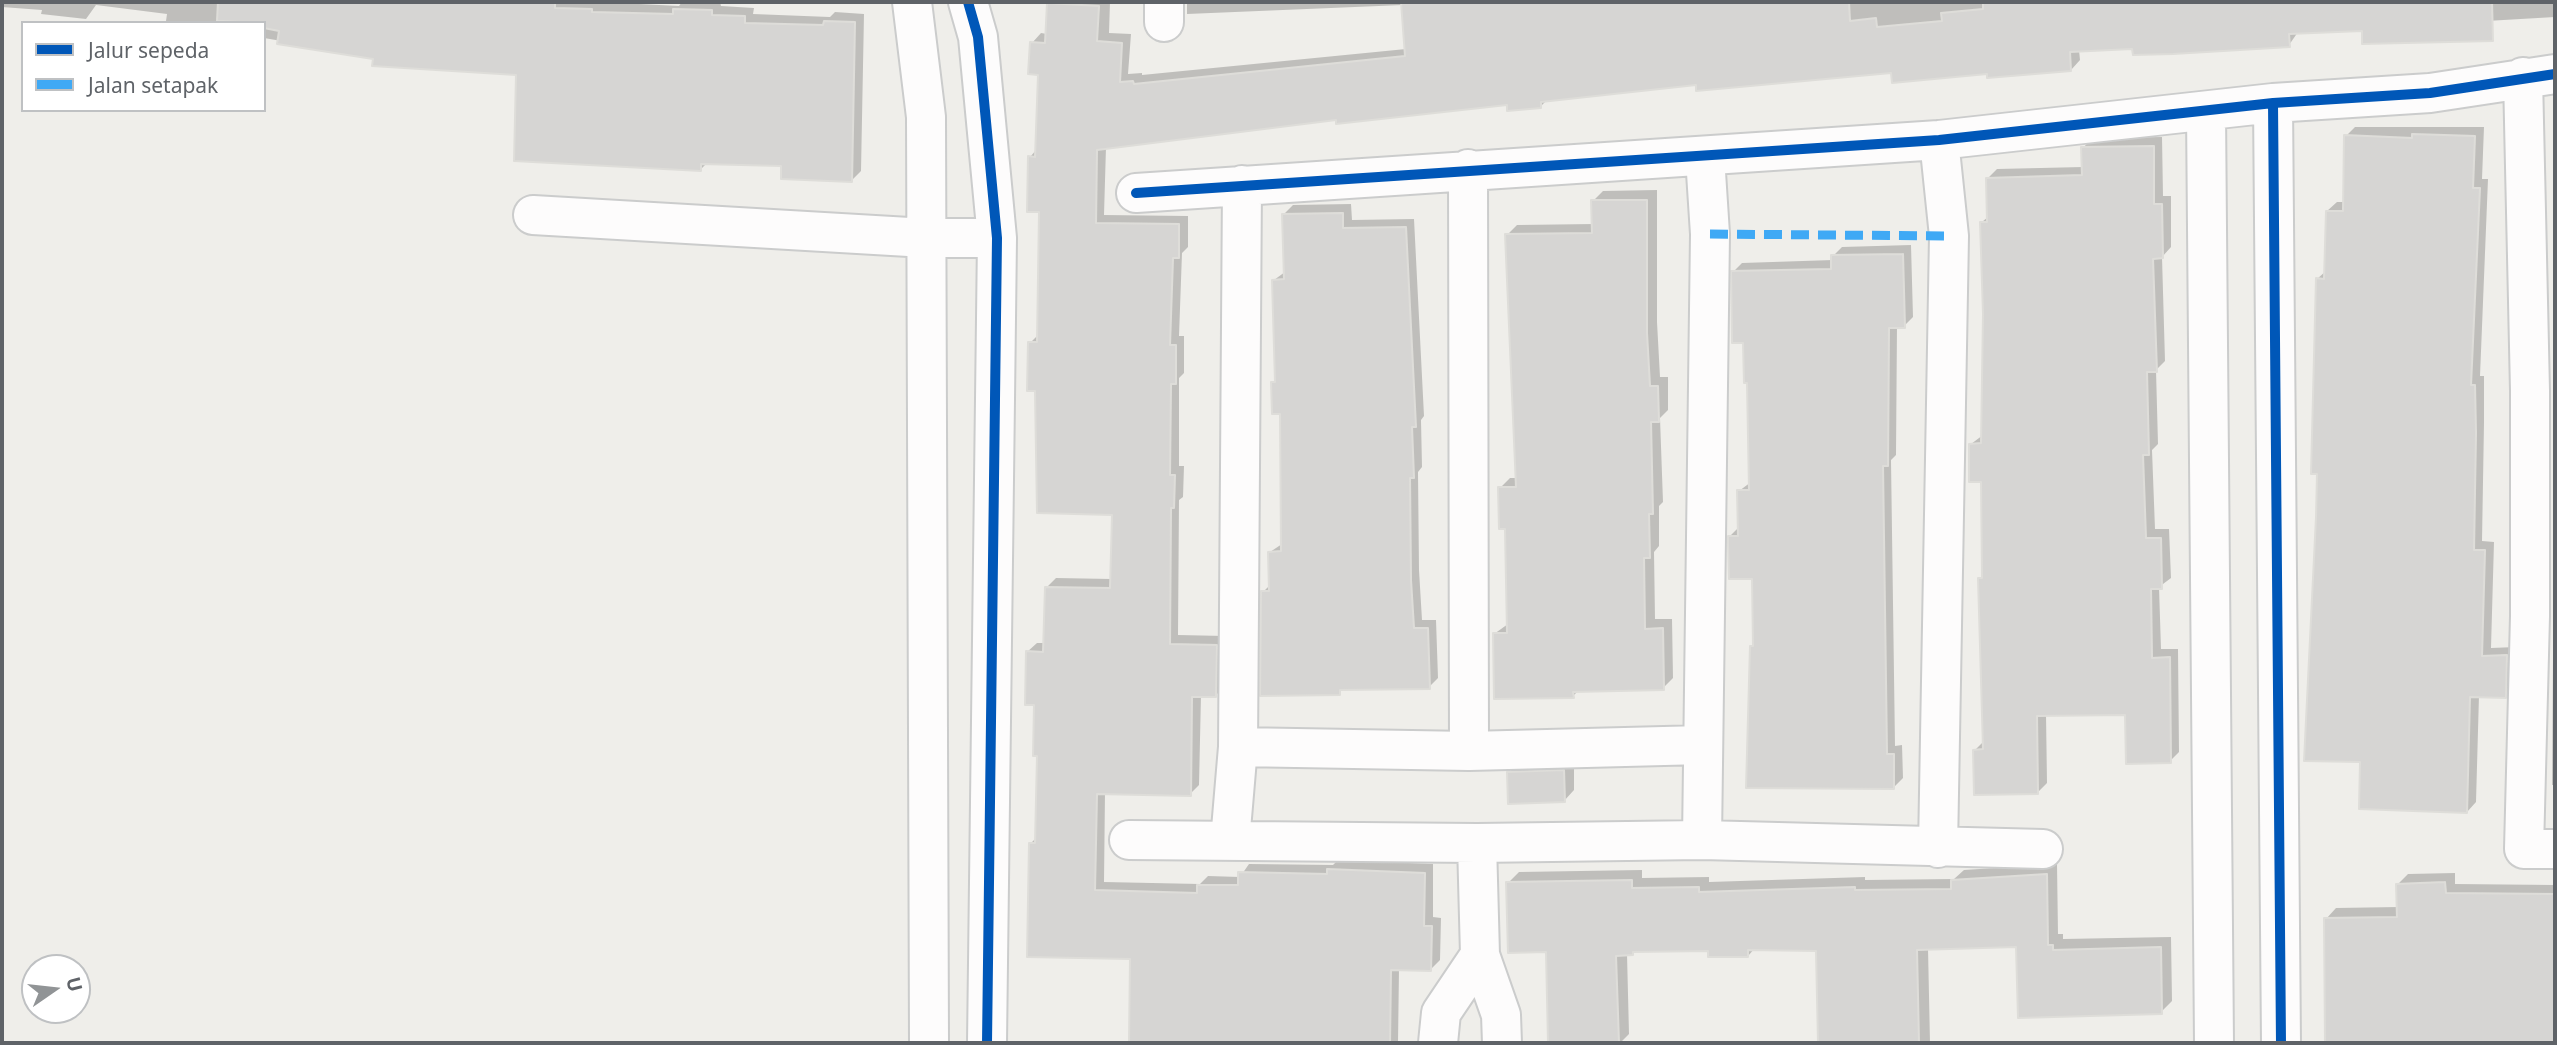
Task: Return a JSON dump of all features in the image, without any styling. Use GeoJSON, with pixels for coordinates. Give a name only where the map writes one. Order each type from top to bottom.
{"type":"FeatureCollection","features":[{"type":"Feature","properties":{"kind":"street"},"geometry":{"type":"LineString","coordinates":[[912,2],[926,117],[929,1043]]}},
{"type":"Feature","properties":{"kind":"street"},"geometry":{"type":"LineString","coordinates":[[968,2],[978,37],[997,238],[987,1043]]}},
{"type":"Feature","properties":{"kind":"street"},"geometry":{"type":"LineString","coordinates":[[1136,193],[1468,169],[1705,157],[1940,140],[2239,107],[2430,93],[2539,76],[2543,390],[2542,616],[2524,849],[2555,849]]}},
{"type":"Feature","properties":{"kind":"street"},"geometry":{"type":"LineString","coordinates":[[2214,1043],[2239,107]]}},
{"type":"Feature","properties":{"kind":"street"},"geometry":{"type":"LineString","coordinates":[[2239,107],[2281,1043]]}},
{"type":"Feature","properties":{"kind":"street"},"geometry":{"type":"LineString","coordinates":[[1938,848],[1949,236],[1940,140]]}},
{"type":"Feature","properties":{"kind":"street"},"geometry":{"type":"LineString","coordinates":[[1702,841],[1710,234],[1705,157]]}},
{"type":"Feature","properties":{"kind":"street"},"geometry":{"type":"LineString","coordinates":[[1468,169],[1469,751]]}},
{"type":"Feature","properties":{"kind":"street"},"geometry":{"type":"LineString","coordinates":[[1230,841],[1238,747],[1242,185]]}},
{"type":"Feature","properties":{"kind":"street"},"geometry":{"type":"LineString","coordinates":[[533,215],[926,238],[997,238]]}},
{"type":"Feature","properties":{"kind":"street"},"geometry":{"type":"LineString","coordinates":[[1238,747],[1469,751],[1703,745]]}},
{"type":"Feature","properties":{"kind":"street"},"geometry":{"type":"LineString","coordinates":[[1129,840],[1477,844],[1702,841],[2043,849]]}},
{"type":"Feature","properties":{"kind":"street"},"geometry":{"type":"LineString","coordinates":[[1477,844],[1480,955],[1501,1015],[1502,1043]]}},
{"type":"Feature","properties":{"kind":"street"},"geometry":{"type":"LineString","coordinates":[[1438,1043],[1441,1013],[1480,955]]}},
{"type":"Feature","properties":{"kind":"building"},"geometry":{"type":"Polygon","coordinates":[[[218,2],[555,2],[555,8],[592,9],[592,12],[673,14],[673,9],[712,10],[712,15],[745,16],[745,23],[823,25],[824,21],[855,22],[852,182],[781,179],[781,166],[701,164],[701,171],[514,161],[516,75],[372,66],[373,59],[277,44],[279,31],[266,28],[266,21],[217,21],[218,2]]]}},
{"type":"Feature","properties":{"kind":"building"},"geometry":{"type":"Polygon","coordinates":[[[1401,2],[1849,2],[1850,21],[1876,18],[1877,27],[1942,21],[1941,13],[1983,9],[1983,2],[2492,2],[2493,41],[2362,44],[2362,31],[2289,34],[2290,47],[2133,55],[2132,49],[2070,52],[2071,71],[1987,78],[1987,74],[1892,83],[1891,73],[1696,91],[1696,85],[1541,102],[1541,108],[1507,111],[1507,105],[1336,124],[1336,120],[1097,150],[1096,223],[1179,224],[1179,258],[1173,258],[1170,345],[1176,345],[1176,384],[1171,384],[1170,475],[1175,475],[1174,508],[1171,508],[1170,644],[1217,645],[1216,697],[1192,697],[1191,796],[1097,794],[1095,890],[1197,893],[1197,885],[1238,885],[1238,872],[1327,874],[1327,869],[1425,873],[1424,926],[1432,926],[1431,971],[1391,970],[1390,1043],[1129,1043],[1130,959],[1027,957],[1029,843],[1035,843],[1037,756],[1033,756],[1034,705],[1025,705],[1026,651],[1043,652],[1045,587],[1110,588],[1112,515],[1037,513],[1035,391],[1027,391],[1028,342],[1037,342],[1039,212],[1027,212],[1028,156],[1035,157],[1038,75],[1028,74],[1030,42],[1045,43],[1047,3],[1099,6],[1097,41],[1122,43],[1120,82],[1133,81],[1134,84],[1405,56],[1401,2]]]}},
{"type":"Feature","properties":{"kind":"building"},"geometry":{"type":"Polygon","coordinates":[[[2412,134],[2475,136],[2473,188],[2480,188],[2471,385],[2475,385],[2476,433],[2474,550],[2485,550],[2482,656],[2507,655],[2506,698],[2470,697],[2467,813],[2359,809],[2360,762],[2304,761],[2316,517],[2317,474],[2311,474],[2316,278],[2324,279],[2326,211],[2343,211],[2344,135],[2412,138],[2412,134]]]}},
{"type":"Feature","properties":{"kind":"building"},"geometry":{"type":"Polygon","coordinates":[[[2154,146],[2154,204],[2162,204],[2163,258],[2153,259],[2157,372],[2147,372],[2149,455],[2143,455],[2146,538],[2161,538],[2162,589],[2151,589],[2152,658],[2170,657],[2171,763],[2126,764],[2125,715],[2037,716],[2038,794],[1974,795],[1973,750],[1983,749],[1978,578],[1982,578],[1981,482],[1969,482],[1969,444],[1981,443],[1983,314],[1980,222],[1987,222],[1986,178],[2082,175],[2081,147],[2154,146]]]}},
{"type":"Feature","properties":{"kind":"building"},"geometry":{"type":"Polygon","coordinates":[[[1591,200],[1647,200],[1647,333],[1650,386],[1658,386],[1659,422],[1651,422],[1653,514],[1649,514],[1650,558],[1644,558],[1645,629],[1663,628],[1664,690],[1573,692],[1574,698],[1494,699],[1493,633],[1507,633],[1505,529],[1499,529],[1498,487],[1516,487],[1505,234],[1592,233],[1591,200]]]}},
{"type":"Feature","properties":{"kind":"building"},"geometry":{"type":"Polygon","coordinates":[[[1343,213],[1343,228],[1406,227],[1416,427],[1412,427],[1414,478],[1410,478],[1411,580],[1414,628],[1428,628],[1430,689],[1340,690],[1340,695],[1260,696],[1261,591],[1269,591],[1268,552],[1281,551],[1280,414],[1272,414],[1271,382],[1275,382],[1272,280],[1284,279],[1282,214],[1343,213]]]}},
{"type":"Feature","properties":{"kind":"building"},"geometry":{"type":"Polygon","coordinates":[[[1903,254],[1905,328],[1889,328],[1888,466],[1883,466],[1887,754],[1894,754],[1894,789],[1746,788],[1750,646],[1753,646],[1752,579],[1729,579],[1728,536],[1738,536],[1737,490],[1749,490],[1747,383],[1744,383],[1743,343],[1732,343],[1731,271],[1831,269],[1831,255],[1903,254]]]}},
{"type":"Feature","properties":{"kind":"building"},"geometry":{"type":"Polygon","coordinates":[[[1564,770],[1565,802],[1508,804],[1507,772],[1564,770]]]}},
{"type":"Feature","properties":{"kind":"building"},"geometry":{"type":"Polygon","coordinates":[[[2047,874],[2048,945],[2053,945],[2053,950],[2161,947],[2162,1014],[2018,1018],[2016,947],[1917,950],[1919,1043],[1818,1043],[1816,951],[1748,950],[1748,957],[1708,957],[1708,951],[1633,952],[1633,955],[1616,956],[1619,1043],[1548,1043],[1546,952],[1508,953],[1506,882],[1632,880],[1632,888],[1699,887],[1699,892],[1855,887],[1855,890],[1951,889],[1951,880],[2047,874]]]}},
{"type":"Feature","properties":{"kind":"building"},"geometry":{"type":"Polygon","coordinates":[[[2445,882],[2446,893],[2555,894],[2555,1043],[2325,1043],[2324,918],[2397,917],[2396,884],[2445,882]]]}},
{"type":"Feature","properties":{"kind":"marked path"},"geometry":{"type":"LineString","coordinates":[[1710,234],[1949,236]]}},
{"type":"Feature","properties":{"kind":"cycle path"},"geometry":{"type":"LineString","coordinates":[[968,2],[978,37],[997,238],[987,1043]]}},
{"type":"Feature","properties":{"kind":"cycle path"},"geometry":{"type":"LineString","coordinates":[[1136,193],[1939,140],[2273,103],[2430,93],[2555,74]]}},
{"type":"Feature","properties":{"kind":"cycle path"},"geometry":{"type":"LineString","coordinates":[[2273,103],[2281,1043]]}}]}
